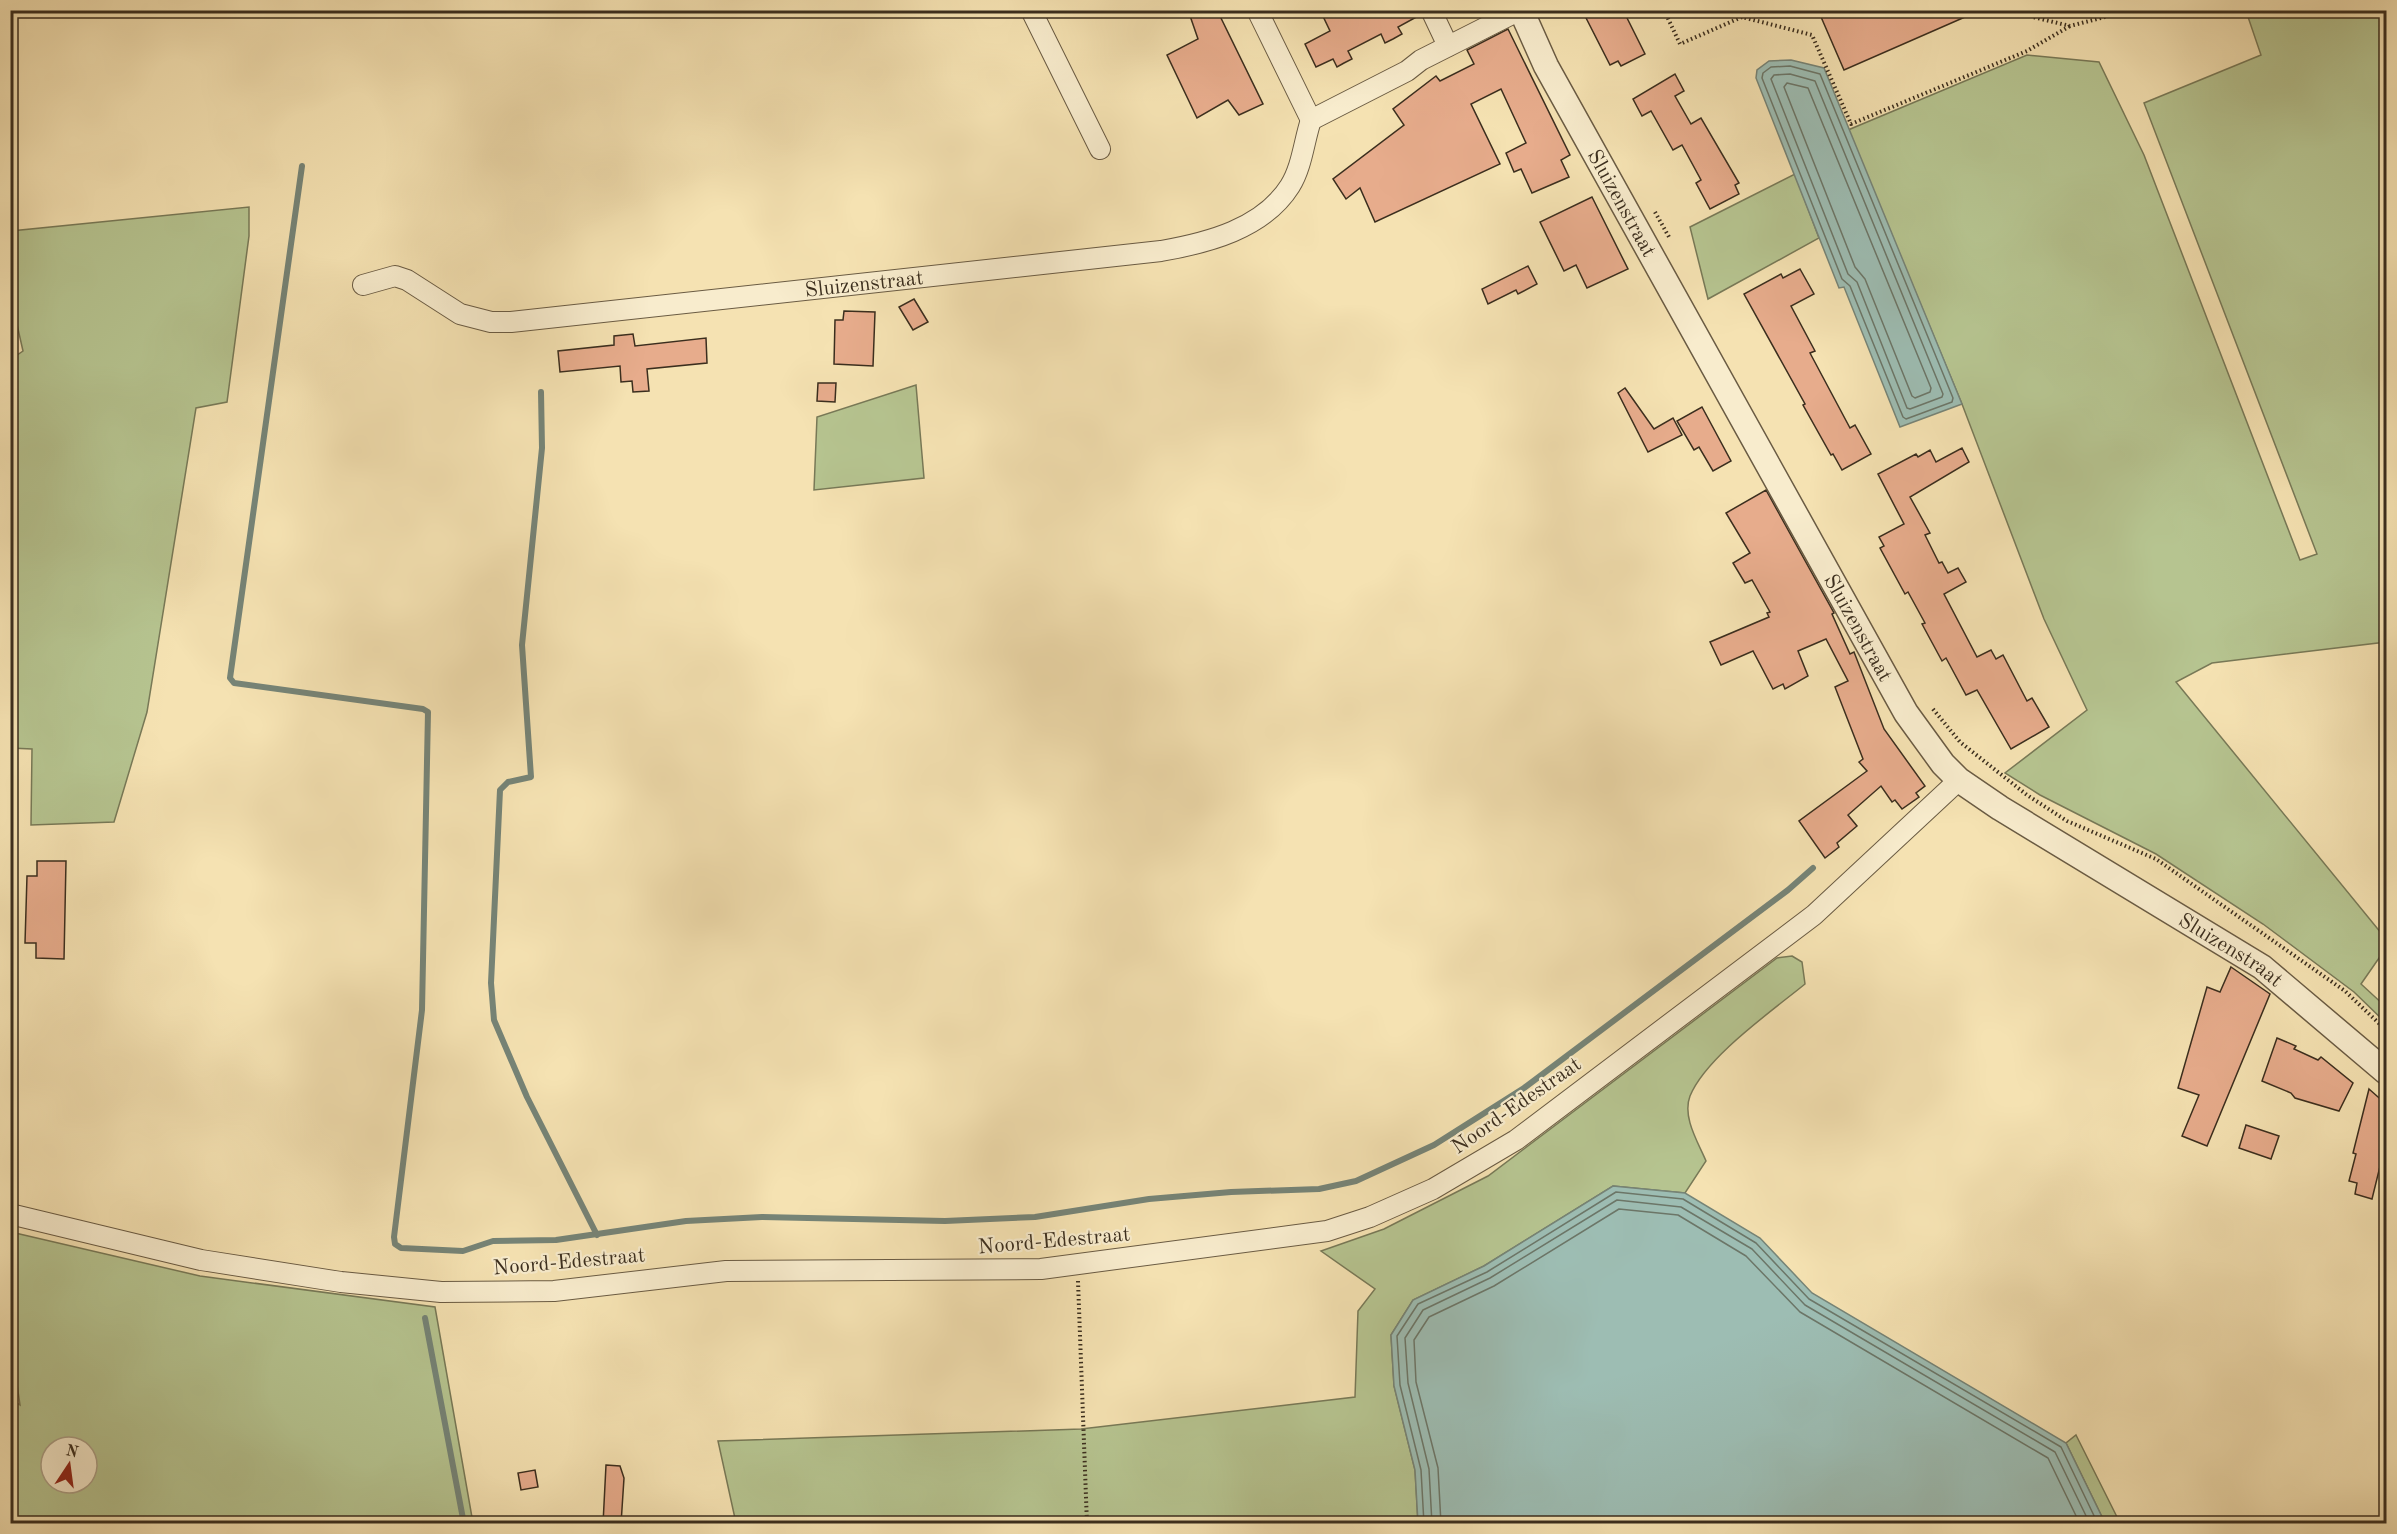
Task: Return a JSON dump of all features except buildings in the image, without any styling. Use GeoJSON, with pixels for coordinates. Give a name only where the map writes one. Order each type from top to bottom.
{"type":"FeatureCollection","features":[{"type":"Feature","properties":{"kind":"street"},"geometry":{"type":"LineString","coordinates":[[1031,10],[1100,149]]}},
{"type":"Feature","properties":{"kind":"street"},"geometry":{"type":"LineString","coordinates":[[1257,10],[1311,120],[1407,71],[1421,60],[1520,10]]}},
{"type":"Feature","properties":{"kind":"street"},"geometry":{"type":"LineString","coordinates":[[1431,10],[1448,46]]}},
{"type":"Feature","properties":{"kind":"street","name":"Sluizenstraat"},"geometry":{"type":"LineString","coordinates":[[1520,10],[1546,66],[1906,713],[1943,764],[1959,780],[2000,808],[2262,967],[2386,1072]]}},
{"type":"Feature","properties":{"kind":"street","name":"Sluizenstraat"},"geometry":{"type":"LineString","coordinates":[[363,285],[395,276],[407,279],[460,314],[491,322],[511,322],[1161,251],[1225,237],[1273,204],[1290,186],[1311,120]]}},
{"type":"Feature","properties":{"kind":"street","name":"Noord-Edestraat"},"geometry":{"type":"LineString","coordinates":[[10,1214],[201,1260],[331,1281],[441,1292],[554,1291],[726,1271],[980,1271],[1077,1265],[1327,1232],[1388,1210],[1452,1179],[1555,1112],[1627,1054],[1815,915],[1959,780]]}},
{"type":"Feature","properties":{"kind":"path"},"geometry":{"type":"LineString","coordinates":[[1664,10],[1680,44],[1742,17],[1812,35],[1851,124],[2027,51],[2070,26],[2132,10]]}},
{"type":"Feature","properties":{"kind":"path"},"geometry":{"type":"LineString","coordinates":[[2029,10],[2033,17],[2070,26]]}},
{"type":"Feature","properties":{"kind":"path"},"geometry":{"type":"LineString","coordinates":[[1980,760],[2067,821],[2156,859],[2344,991],[2386,1030]]}},
{"type":"Feature","properties":{"kind":"path"},"geometry":{"type":"LineString","coordinates":[[1077,1265],[1087,1524]]}},
{"type":"Feature","properties":{"kind":"green space"},"geometry":{"type":"Polygon","coordinates":[[[2246,11],[2386,11],[2386,642],[2212,663],[2176,682],[2386,939],[2386,948],[2361,984],[2386,1007],[2386,1023],[2354,992],[2263,924],[2156,854],[2040,795],[2005,773],[2087,710],[2044,619],[1962,404],[1848,130],[2027,55],[2099,62],[2144,155],[2300,560],[2317,554],[2144,103],[2261,55],[2246,11]]]}},
{"type":"Feature","properties":{"kind":"green space"},"geometry":{"type":"Polygon","coordinates":[[[1795,174],[1819,238],[1708,299],[1690,227],[1795,174]]]}},
{"type":"Feature","properties":{"kind":"green space"},"geometry":{"type":"Polygon","coordinates":[[[249,207],[249,236],[227,402],[196,408],[147,712],[114,822],[31,825],[32,749],[10,748],[10,360],[23,351],[11,298],[11,231],[249,207]]]}},
{"type":"Feature","properties":{"kind":"green space"},"geometry":{"type":"Polygon","coordinates":[[[916,385],[924,478],[814,490],[817,417],[916,385]]]}},
{"type":"Feature","properties":{"kind":"green space"},"geometry":{"type":"Polygon","coordinates":[[[1792,956],[1802,962],[1805,984],[1758,1021],[1725,1051],[1698,1081],[1690,1096],[1689,1121],[1706,1161],[1685,1193],[1613,1186],[1484,1266],[1413,1300],[1391,1335],[1394,1386],[1415,1470],[1418,1523],[736,1523],[718,1441],[1081,1429],[1355,1397],[1358,1311],[1375,1289],[1321,1251],[1384,1229],[1488,1176],[1777,958],[1792,956]]]}},
{"type":"Feature","properties":{"kind":"green space"},"geometry":{"type":"Polygon","coordinates":[[[11,1232],[200,1276],[435,1307],[473,1523],[11,1523],[11,1399],[20,1405],[11,1344],[11,1232]]]}},
{"type":"Feature","properties":{"kind":"green space"},"geometry":{"type":"Polygon","coordinates":[[[2076,1435],[2120,1523],[2105,1523],[2066,1443],[2076,1435]]]}},
{"type":"Feature","properties":{"kind":"water"},"geometry":{"type":"Polygon","coordinates":[[[1791,60],[1824,68],[1962,404],[1900,427],[1844,287],[1839,288],[1756,78],[1757,70],[1769,61],[1791,60]]]}},
{"type":"Feature","properties":{"kind":"water"},"geometry":{"type":"Polygon","coordinates":[[[1613,1186],[1685,1193],[1760,1238],[1812,1293],[2066,1443],[2105,1523],[1418,1523],[1415,1470],[1394,1386],[1391,1335],[1413,1300],[1484,1266],[1613,1186]]]}},
{"type":"Feature","properties":{"kind":"waterway"},"geometry":{"type":"LineString","coordinates":[[302,166],[230,678],[234,683],[423,709],[428,712],[422,1010],[394,1237],[395,1244],[401,1248],[463,1251],[493,1241],[556,1240],[686,1221],[762,1217],[945,1221],[1035,1217],[1149,1199],[1231,1192],[1319,1189],[1356,1181],[1434,1145],[1524,1088],[1788,890],[1813,868]]}},
{"type":"Feature","properties":{"kind":"waterway"},"geometry":{"type":"LineString","coordinates":[[541,392],[542,448],[522,645],[531,777],[508,782],[500,790],[491,983],[494,1020],[527,1097],[597,1235]]}},
{"type":"Feature","properties":{"kind":"waterway"},"geometry":{"type":"LineString","coordinates":[[425,1318],[464,1524]]}}]}
